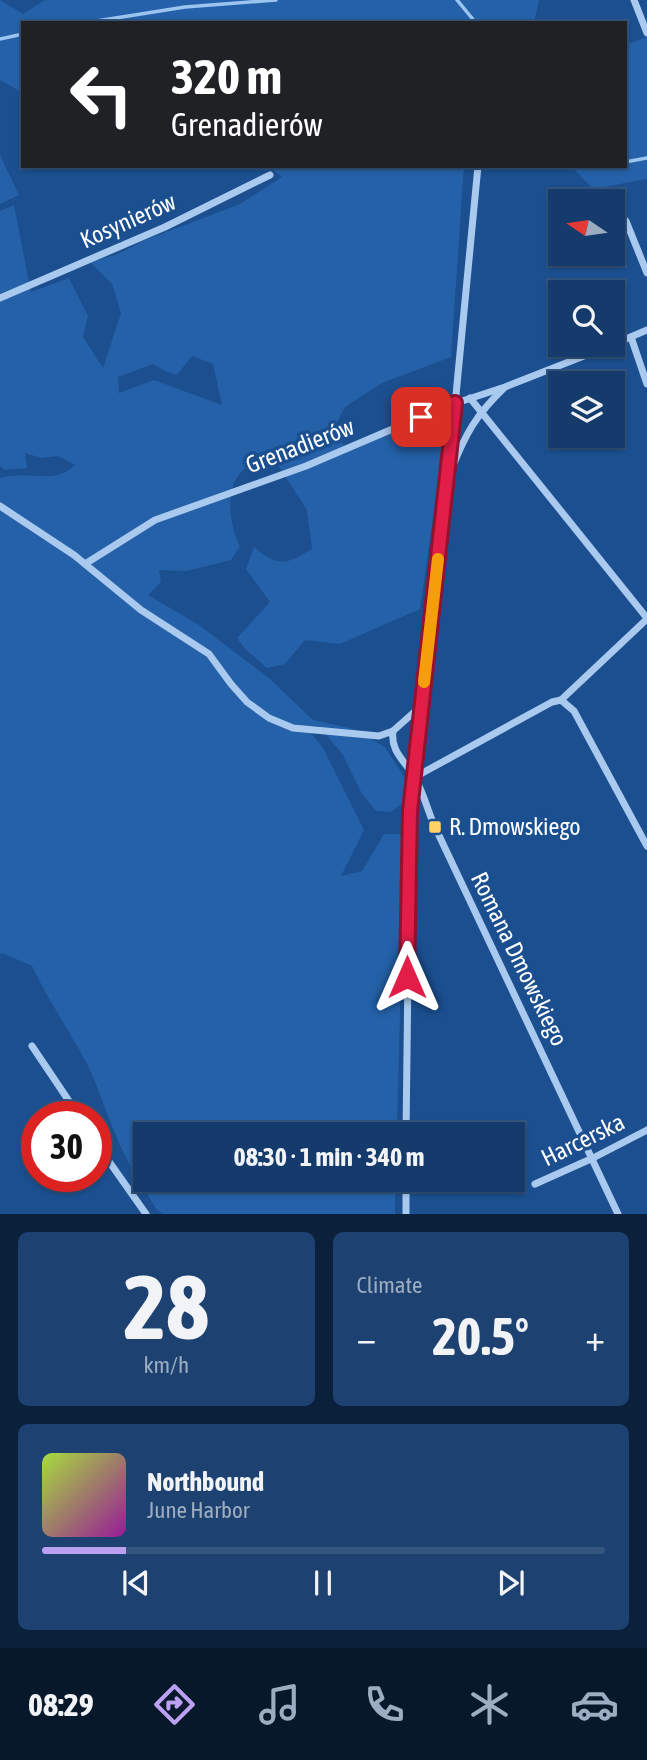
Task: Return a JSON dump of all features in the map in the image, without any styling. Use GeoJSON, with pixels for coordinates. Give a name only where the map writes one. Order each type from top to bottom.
{"type":"FeatureCollection","features":[{"type":"Feature","properties":{"kind":"street"},"geometry":{"type":"LineString","coordinates":[[634,0],[647,33]]}},
{"type":"Feature","properties":{"kind":"street"},"geometry":{"type":"LineString","coordinates":[[407,1122],[408,832],[448,478],[478,168]]}},
{"type":"Feature","properties":{"kind":"street","name":"Kosynierów"},"geometry":{"type":"LineString","coordinates":[[0,298],[165,227],[270,176]]}},
{"type":"Feature","properties":{"kind":"street"},"geometry":{"type":"LineString","coordinates":[[626,221],[647,274]]}},
{"type":"Feature","properties":{"kind":"street","name":"Grenadierów"},"geometry":{"type":"LineString","coordinates":[[625,340],[647,330]]}},
{"type":"Feature","properties":{"kind":"street"},"geometry":{"type":"LineString","coordinates":[[631,337],[647,384]]}},
{"type":"Feature","properties":{"kind":"street","name":"Grenadierów"},"geometry":{"type":"LineString","coordinates":[[85,564],[156,520],[306,466],[455,403],[581,357]]}},
{"type":"Feature","properties":{"kind":"street"},"geometry":{"type":"LineString","coordinates":[[448,478],[464,439],[481,411],[505,387]]}},
{"type":"Feature","properties":{"kind":"street"},"geometry":{"type":"LineString","coordinates":[[415,777],[552,702],[561,700],[647,618],[470,398]]}},
{"type":"Feature","properties":{"kind":"street"},"geometry":{"type":"LineString","coordinates":[[0,506],[85,564],[141,610],[209,653],[247,702],[269,718],[293,728],[379,736],[393,730],[421,706]]}},
{"type":"Feature","properties":{"kind":"street"},"geometry":{"type":"LineString","coordinates":[[561,700],[575,711],[647,846]]}},
{"type":"Feature","properties":{"kind":"street","name":"Romana Dmowskiego"},"geometry":{"type":"LineString","coordinates":[[393,730],[391,742],[415,777],[435,827],[618,1214]]}},
{"type":"Feature","properties":{"kind":"street"},"geometry":{"type":"LineString","coordinates":[[32,1046],[69,1101]]}},
{"type":"Feature","properties":{"kind":"street","name":"Harcerska"},"geometry":{"type":"LineString","coordinates":[[535,1184],[647,1130]]}},
{"type":"Feature","properties":{"kind":"street"},"geometry":{"type":"LineString","coordinates":[[112,1166],[146,1214]]}},
{"type":"Feature","properties":{"kind":"street"},"geometry":{"type":"LineString","coordinates":[[406,1192],[406,1214]]}},
{"type":"Feature","properties":{"kind":"shaded area"},"geometry":{"type":"Polygon","coordinates":[[[0,0],[23,14],[45,0],[539,0],[536,21],[21,21],[21,92],[0,80],[0,0]]]}},
{"type":"Feature","properties":{"kind":"shaded area"},"geometry":{"type":"Polygon","coordinates":[[[647,37],[647,179],[593,189],[573,168],[627,168],[627,44],[647,37]]]}},
{"type":"Feature","properties":{"kind":"shaded area"},"geometry":{"type":"Polygon","coordinates":[[[0,155],[19,195],[0,204],[0,155]]]}},
{"type":"Feature","properties":{"kind":"shaded area"},"geometry":{"type":"Polygon","coordinates":[[[271,168],[464,168],[451,357],[382,383],[345,407],[334,428],[344,446],[426,421],[445,433],[420,609],[340,644],[305,640],[285,664],[267,668],[245,649],[237,638],[270,602],[246,569],[254,547],[262,554],[283,562],[312,549],[307,510],[276,462],[255,458],[233,485],[230,504],[240,546],[231,560],[186,571],[159,570],[161,582],[148,595],[199,625],[270,679],[313,720],[354,729],[385,747],[408,783],[404,803],[390,812],[376,811],[362,794],[343,755],[319,726],[306,727],[323,748],[364,830],[341,876],[362,871],[384,834],[402,836],[404,845],[397,1122],[133,1122],[133,1170],[112,1126],[112,1101],[102,1101],[87,1064],[32,966],[2,953],[0,955],[0,478],[59,475],[75,465],[58,456],[41,458],[25,453],[27,468],[5,470],[0,466],[0,211],[14,205],[31,292],[69,278],[88,316],[83,337],[103,368],[121,313],[112,284],[90,262],[118,254],[143,241],[240,204],[282,177],[271,168]],[[192,356],[177,375],[153,364],[118,377],[119,393],[154,380],[222,405],[213,364],[192,356]]]}},
{"type":"Feature","properties":{"kind":"shaded area"},"geometry":{"type":"Polygon","coordinates":[[[146,1192],[395,1192],[395,1214],[163,1214],[156,1209],[146,1192]]]}},
{"type":"Feature","properties":{"kind":"waterway"},"geometry":{"type":"LineString","coordinates":[[97,21],[185,7],[276,0]]}},
{"type":"Feature","properties":{"kind":"waterway"},"geometry":{"type":"LineString","coordinates":[[457,0],[474,21]]}},
{"type":"Feature","properties":{"kind":"waterway"},"geometry":{"type":"LineString","coordinates":[[0,39],[21,34]]}},
{"type":"Feature","properties":{"kind":"waterway"},"geometry":{"type":"LineString","coordinates":[[627,162],[647,158]]}},
{"type":"Feature","properties":{"kind":"slow traffic"},"geometry":{"type":"LineString","coordinates":[[424,682],[438,559]]}},
{"type":"Feature","properties":{"kind":"place","name":"R. Dmowskiego"},"geometry":{"type":"Point","coordinates":[435,827]}},
{"type":"Feature","properties":{"kind":"route"},"geometry":{"type":"LineString","coordinates":[[407,977],[410,811],[455,403],[421,417]]}}]}
